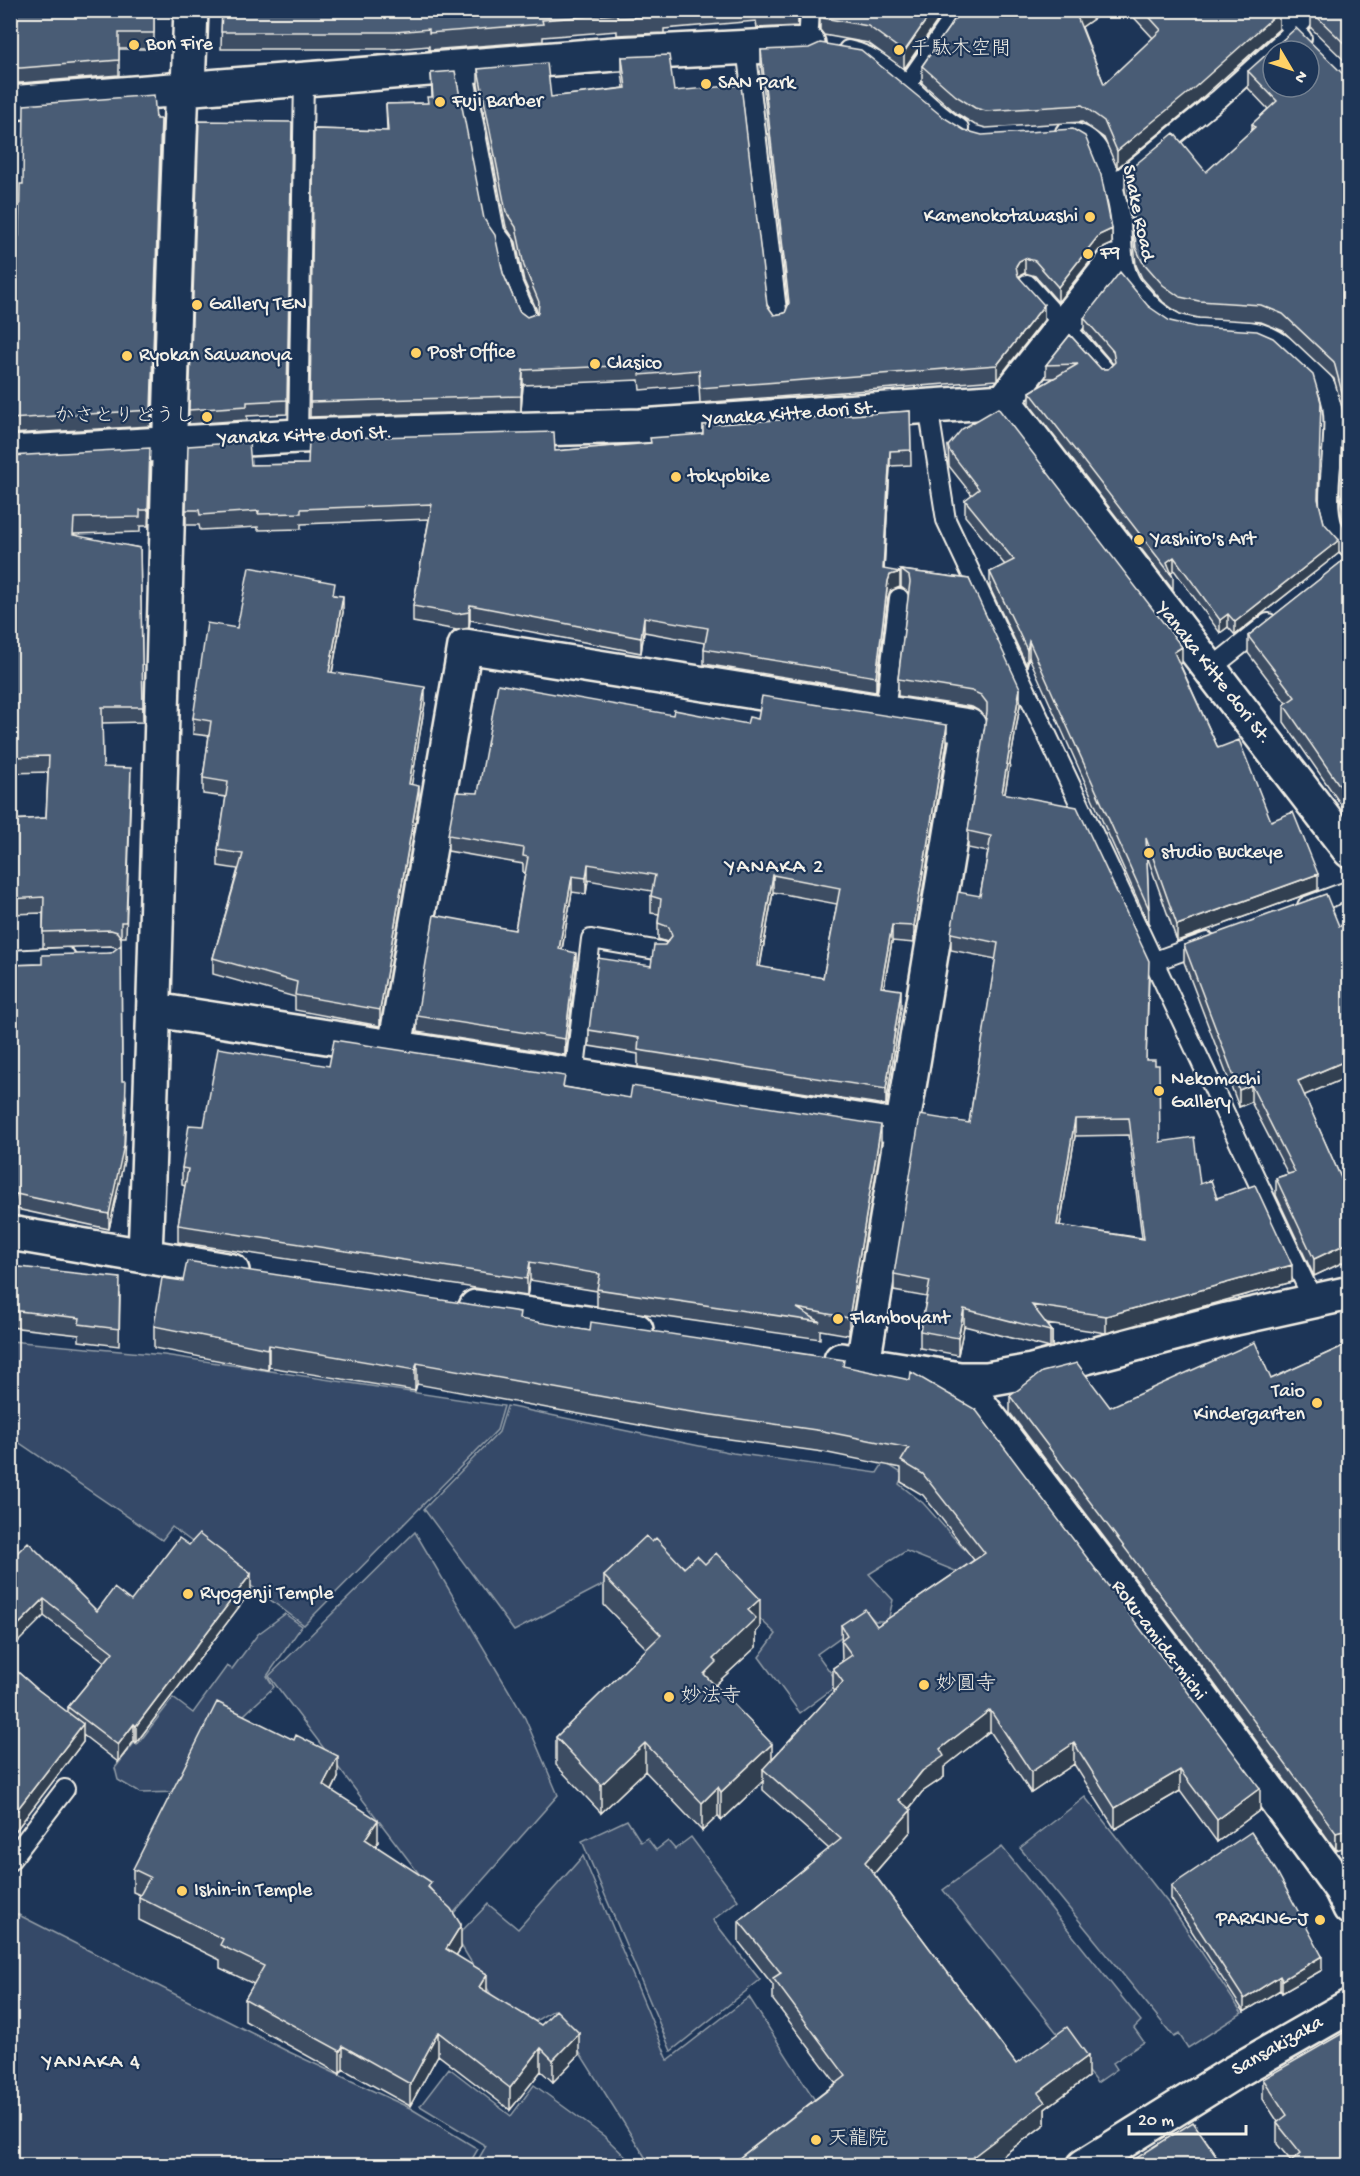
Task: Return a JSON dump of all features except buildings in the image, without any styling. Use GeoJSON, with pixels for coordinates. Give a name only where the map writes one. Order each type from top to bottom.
{"type":"FeatureCollection","features":[{"type":"Feature","properties":{"kind":"street"},"geometry":{"type":"LineString","coordinates":[[145,1254],[155,1010],[172,442],[173,294],[191,10]]}},
{"type":"Feature","properties":{"kind":"street"},"geometry":{"type":"LineString","coordinates":[[10,103],[615,54],[808,44]]}},
{"type":"Feature","properties":{"kind":"street"},"geometry":{"type":"LineString","coordinates":[[1004,401],[1118,257]]}},
{"type":"Feature","properties":{"kind":"street","name":"Yanaka Kitte dori St."},"geometry":{"type":"LineString","coordinates":[[10,453],[298,436],[640,426],[1004,401],[1350,851]]}},
{"type":"Feature","properties":{"kind":"street"},"geometry":{"type":"LineString","coordinates":[[395,1047],[465,646],[969,726],[863,1363]]}},
{"type":"Feature","properties":{"kind":"street"},"geometry":{"type":"LineString","coordinates":[[155,1010],[903,1127]]}},
{"type":"Feature","properties":{"kind":"street"},"geometry":{"type":"LineString","coordinates":[[10,1233],[145,1254],[258,1275]]}},
{"type":"Feature","properties":{"kind":"street"},"geometry":{"type":"LineString","coordinates":[[816,1356],[960,1379],[987,1379],[1032,1371],[1227,1320],[1350,1293]]}},
{"type":"Feature","properties":{"kind":"street"},"geometry":{"type":"LineString","coordinates":[[452,1303],[663,1334]]}},
{"type":"Feature","properties":{"kind":"street","name":"Roku-amida-michi"},"geometry":{"type":"LineString","coordinates":[[960,1379],[1249,1762],[1341,1889],[1350,1908]]}},
{"type":"Feature","properties":{"kind":"street","name":"Sansakizaka"},"geometry":{"type":"LineString","coordinates":[[1084,2166],[1233,2073],[1350,2006]]}},
{"type":"Feature","properties":{"kind":"lane"},"geometry":{"type":"LineString","coordinates":[[810,10],[808,44],[866,54],[907,85],[949,122],[977,137]]}},
{"type":"Feature","properties":{"kind":"lane"},"geometry":{"type":"LineString","coordinates":[[907,85],[959,10]]}},
{"type":"Feature","properties":{"kind":"lane"},"geometry":{"type":"LineString","coordinates":[[1276,10],[1303,39]]}},
{"type":"Feature","properties":{"kind":"lane"},"geometry":{"type":"LineString","coordinates":[[1112,186],[1220,98],[1294,31],[1312,10]]}},
{"type":"Feature","properties":{"kind":"lane"},"geometry":{"type":"LineString","coordinates":[[746,47],[777,319]]}},
{"type":"Feature","properties":{"kind":"lane"},"geometry":{"type":"LineString","coordinates":[[463,67],[495,232],[505,245],[513,284],[529,321]]}},
{"type":"Feature","properties":{"kind":"lane"},"geometry":{"type":"LineString","coordinates":[[298,436],[304,79]]}},
{"type":"Feature","properties":{"kind":"lane","name":"Snake Road"},"geometry":{"type":"LineString","coordinates":[[1041,133],[1076,132],[1094,143],[1112,186],[1121,223],[1118,257],[1132,284],[1156,311],[1176,324],[1197,329],[1260,333],[1279,341],[1323,382],[1332,413],[1329,510],[1334,529],[1350,549]]}},
{"type":"Feature","properties":{"kind":"lane"},"geometry":{"type":"LineString","coordinates":[[1027,284],[1106,371]]}},
{"type":"Feature","properties":{"kind":"lane"},"geometry":{"type":"LineString","coordinates":[[928,406],[946,520],[1314,1302]]}},
{"type":"Feature","properties":{"kind":"lane"},"geometry":{"type":"LineString","coordinates":[[885,712],[899,598]]}},
{"type":"Feature","properties":{"kind":"lane"},"geometry":{"type":"LineString","coordinates":[[1209,670],[1284,611]]}},
{"type":"Feature","properties":{"kind":"lane"},"geometry":{"type":"LineString","coordinates":[[1285,914],[1350,890]]}},
{"type":"Feature","properties":{"kind":"lane"},"geometry":{"type":"LineString","coordinates":[[1155,961],[1220,937]]}},
{"type":"Feature","properties":{"kind":"lane"},"geometry":{"type":"LineString","coordinates":[[574,1076],[591,939],[661,951]]}},
{"type":"Feature","properties":{"kind":"lane"},"geometry":{"type":"LineString","coordinates":[[10,960],[79,957]]}},
{"type":"Feature","properties":{"kind":"lane"},"geometry":{"type":"LineString","coordinates":[[10,1861],[65,1789]]}},
{"type":"Feature","properties":{"kind":"shaded area"},"geometry":{"type":"Polygon","coordinates":[[[10,1341],[164,1355],[504,1406],[497,1430],[304,1625],[172,1527],[162,1540],[11,1437],[10,1341]]]}},
{"type":"Feature","properties":{"kind":"shaded area"},"geometry":{"type":"Polygon","coordinates":[[[507,1406],[733,1453],[877,1473],[884,1462],[903,1474],[899,1484],[923,1503],[962,1547],[1000,1578],[970,1577],[906,1551],[869,1574],[893,1600],[888,1621],[875,1621],[870,1616],[817,1654],[839,1684],[800,1713],[759,1657],[776,1634],[710,1572],[685,1588],[654,1558],[514,1631],[424,1509],[499,1432],[507,1406]]]}},
{"type":"Feature","properties":{"kind":"shaded area"},"geometry":{"type":"Polygon","coordinates":[[[415,1532],[525,1718],[558,1795],[451,1916],[269,1676],[415,1532]]]}},
{"type":"Feature","properties":{"kind":"shaded area"},"geometry":{"type":"Polygon","coordinates":[[[285,1614],[302,1626],[267,1676],[274,1687],[230,1728],[180,1792],[140,1793],[118,1780],[115,1768],[134,1743],[137,1745],[173,1698],[193,1713],[227,1666],[232,1669],[258,1634],[285,1614]]]}},
{"type":"Feature","properties":{"kind":"shaded area"},"geometry":{"type":"Polygon","coordinates":[[[1085,1797],[1172,1908],[1242,2013],[1188,2048],[1179,2034],[1174,2037],[1020,1848],[1085,1797]]]}},
{"type":"Feature","properties":{"kind":"shaded area"},"geometry":{"type":"Polygon","coordinates":[[[627,1820],[641,1842],[647,1838],[656,1850],[668,1841],[675,1849],[691,1837],[738,1900],[713,1920],[760,1980],[671,2051],[582,1841],[627,1820]]]}},
{"type":"Feature","properties":{"kind":"shaded area"},"geometry":{"type":"Polygon","coordinates":[[[1002,1847],[1141,2021],[1134,2028],[1144,2042],[1113,2063],[1117,2069],[1097,2083],[943,1890],[1002,1847]]]}},
{"type":"Feature","properties":{"kind":"shaded area"},"geometry":{"type":"Polygon","coordinates":[[[583,1856],[668,2060],[749,1997],[820,2108],[735,2165],[650,2165],[553,2010],[515,2034],[456,1937],[488,1904],[518,1929],[583,1856]]]}},
{"type":"Feature","properties":{"kind":"shaded area"},"geometry":{"type":"Polygon","coordinates":[[[11,1911],[287,2051],[410,2108],[478,2149],[468,2166],[11,2165],[11,1911]]]}},
{"type":"Feature","properties":{"kind":"shaded area"},"geometry":{"type":"Polygon","coordinates":[[[449,2068],[511,2116],[534,2085],[604,2136],[634,2165],[475,2165],[486,2146],[420,2106],[449,2068]]]}},
{"type":"Feature","properties":{"kind":"place","name":"Bon Fire"},"geometry":{"type":"Point","coordinates":[134,45]}},
{"type":"Feature","properties":{"kind":"place","name":"千駄木空間"},"geometry":{"type":"Point","coordinates":[899,50]}},
{"type":"Feature","properties":{"kind":"place","name":"SAN Park"},"geometry":{"type":"Point","coordinates":[706,84]}},
{"type":"Feature","properties":{"kind":"place","name":"Fuji Barber"},"geometry":{"type":"Point","coordinates":[440,102]}},
{"type":"Feature","properties":{"kind":"place","name":"Kamenokotawashi"},"geometry":{"type":"Point","coordinates":[1090,217]}},
{"type":"Feature","properties":{"kind":"place","name":"F9"},"geometry":{"type":"Point","coordinates":[1088,254]}},
{"type":"Feature","properties":{"kind":"place","name":"Gallery TEN"},"geometry":{"type":"Point","coordinates":[197,305]}},
{"type":"Feature","properties":{"kind":"place","name":"Post Office"},"geometry":{"type":"Point","coordinates":[416,353]}},
{"type":"Feature","properties":{"kind":"place","name":"Ryokan Sawanoya"},"geometry":{"type":"Point","coordinates":[127,356]}},
{"type":"Feature","properties":{"kind":"place","name":"Clasico"},"geometry":{"type":"Point","coordinates":[595,364]}},
{"type":"Feature","properties":{"kind":"place","name":"かさとりどうし"},"geometry":{"type":"Point","coordinates":[207,417]}},
{"type":"Feature","properties":{"kind":"place","name":"tokyobike"},"geometry":{"type":"Point","coordinates":[676,477]}},
{"type":"Feature","properties":{"kind":"place","name":"Yashiro's Art"},"geometry":{"type":"Point","coordinates":[1139,540]}},
{"type":"Feature","properties":{"kind":"place","name":"studio Buckeye"},"geometry":{"type":"Point","coordinates":[1149,853]}},
{"type":"Feature","properties":{"kind":"place","name":"Nekomachi Gallery"},"geometry":{"type":"Point","coordinates":[1159,1091]}},
{"type":"Feature","properties":{"kind":"place","name":"Flamboyant"},"geometry":{"type":"Point","coordinates":[838,1319]}},
{"type":"Feature","properties":{"kind":"place","name":"Taio Kindergarten"},"geometry":{"type":"Point","coordinates":[1317,1403]}},
{"type":"Feature","properties":{"kind":"place","name":"Ryogenji Temple"},"geometry":{"type":"Point","coordinates":[188,1594]}},
{"type":"Feature","properties":{"kind":"place","name":"妙圓寺"},"geometry":{"type":"Point","coordinates":[924,1685]}},
{"type":"Feature","properties":{"kind":"place","name":"妙法寺"},"geometry":{"type":"Point","coordinates":[669,1697]}},
{"type":"Feature","properties":{"kind":"place","name":"Ishin-in Temple"},"geometry":{"type":"Point","coordinates":[182,1891]}},
{"type":"Feature","properties":{"kind":"place","name":"PARKING-J"},"geometry":{"type":"Point","coordinates":[1320,1920]}},
{"type":"Feature","properties":{"kind":"place","name":"天龍院"},"geometry":{"type":"Point","coordinates":[816,2140]}},
{"type":"Feature","properties":{"kind":"district","name":"YANAKA 2"},"geometry":{"type":"Point","coordinates":[775,868]}},
{"type":"Feature","properties":{"kind":"district","name":"YANAKA 4"},"geometry":{"type":"Point","coordinates":[92,2063]}}]}
